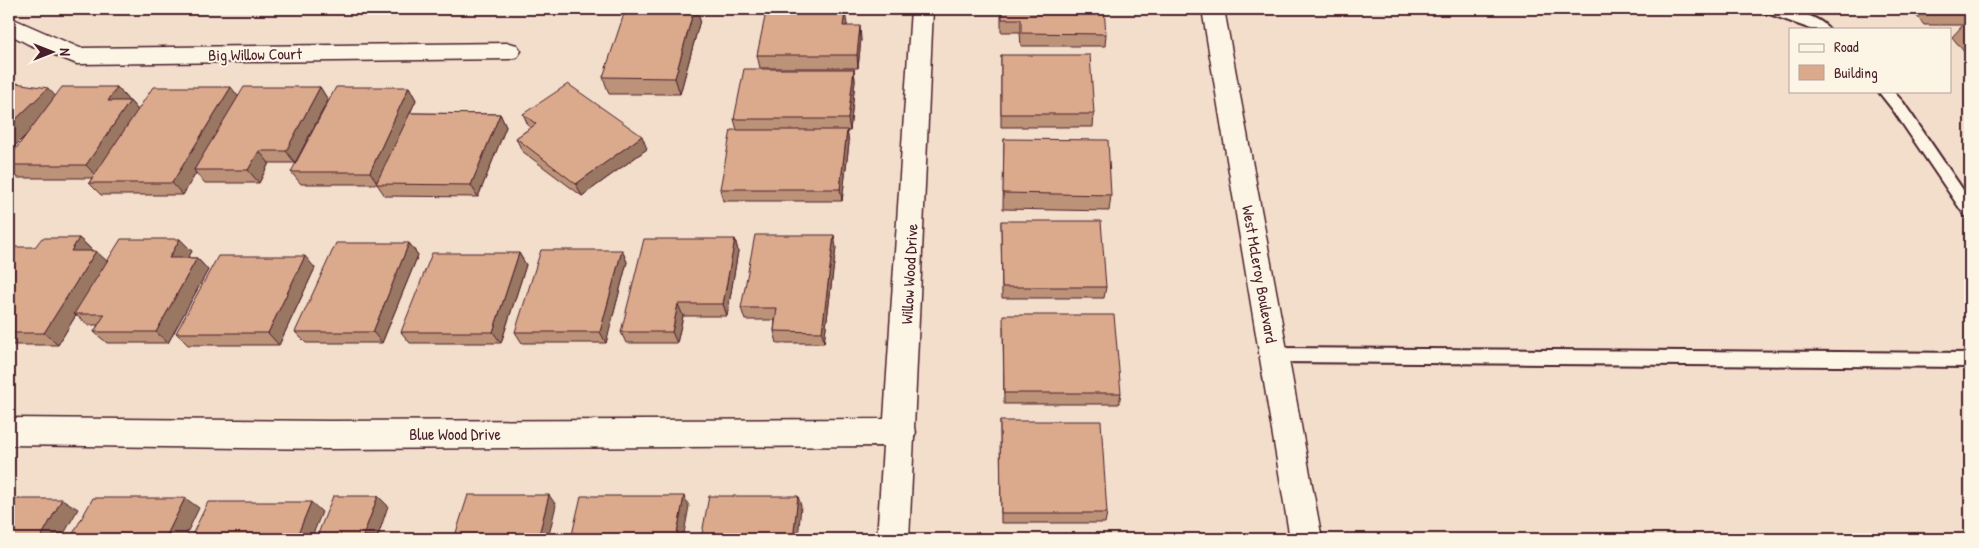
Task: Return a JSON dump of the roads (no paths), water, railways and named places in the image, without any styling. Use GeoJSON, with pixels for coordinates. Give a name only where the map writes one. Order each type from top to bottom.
{"type":"FeatureCollection","features":[{"type":"Feature","properties":{"kind":"street","name":"Willow Wood Drive"},"geometry":{"type":"LineString","coordinates":[[893,539],[901,432],[922,9]]}},
{"type":"Feature","properties":{"kind":"street","name":"West McLeroy Boulevard"},"geometry":{"type":"LineString","coordinates":[[1214,9],[1306,539]]}},
{"type":"Feature","properties":{"kind":"street","name":"Big Willow Court"},"geometry":{"type":"LineString","coordinates":[[9,24],[36,39],[77,56],[509,51]]}},
{"type":"Feature","properties":{"kind":"street","name":"Blue Wood Drive"},"geometry":{"type":"LineString","coordinates":[[9,432],[340,435],[901,432]]}},
{"type":"Feature","properties":{"kind":"lane"},"geometry":{"type":"LineString","coordinates":[[1769,9],[1807,21],[1820,28]]}},
{"type":"Feature","properties":{"kind":"lane"},"geometry":{"type":"LineString","coordinates":[[1887,92],[1970,212]]}},
{"type":"Feature","properties":{"kind":"lane"},"geometry":{"type":"LineString","coordinates":[[1274,355],[1970,360]]}}]}
